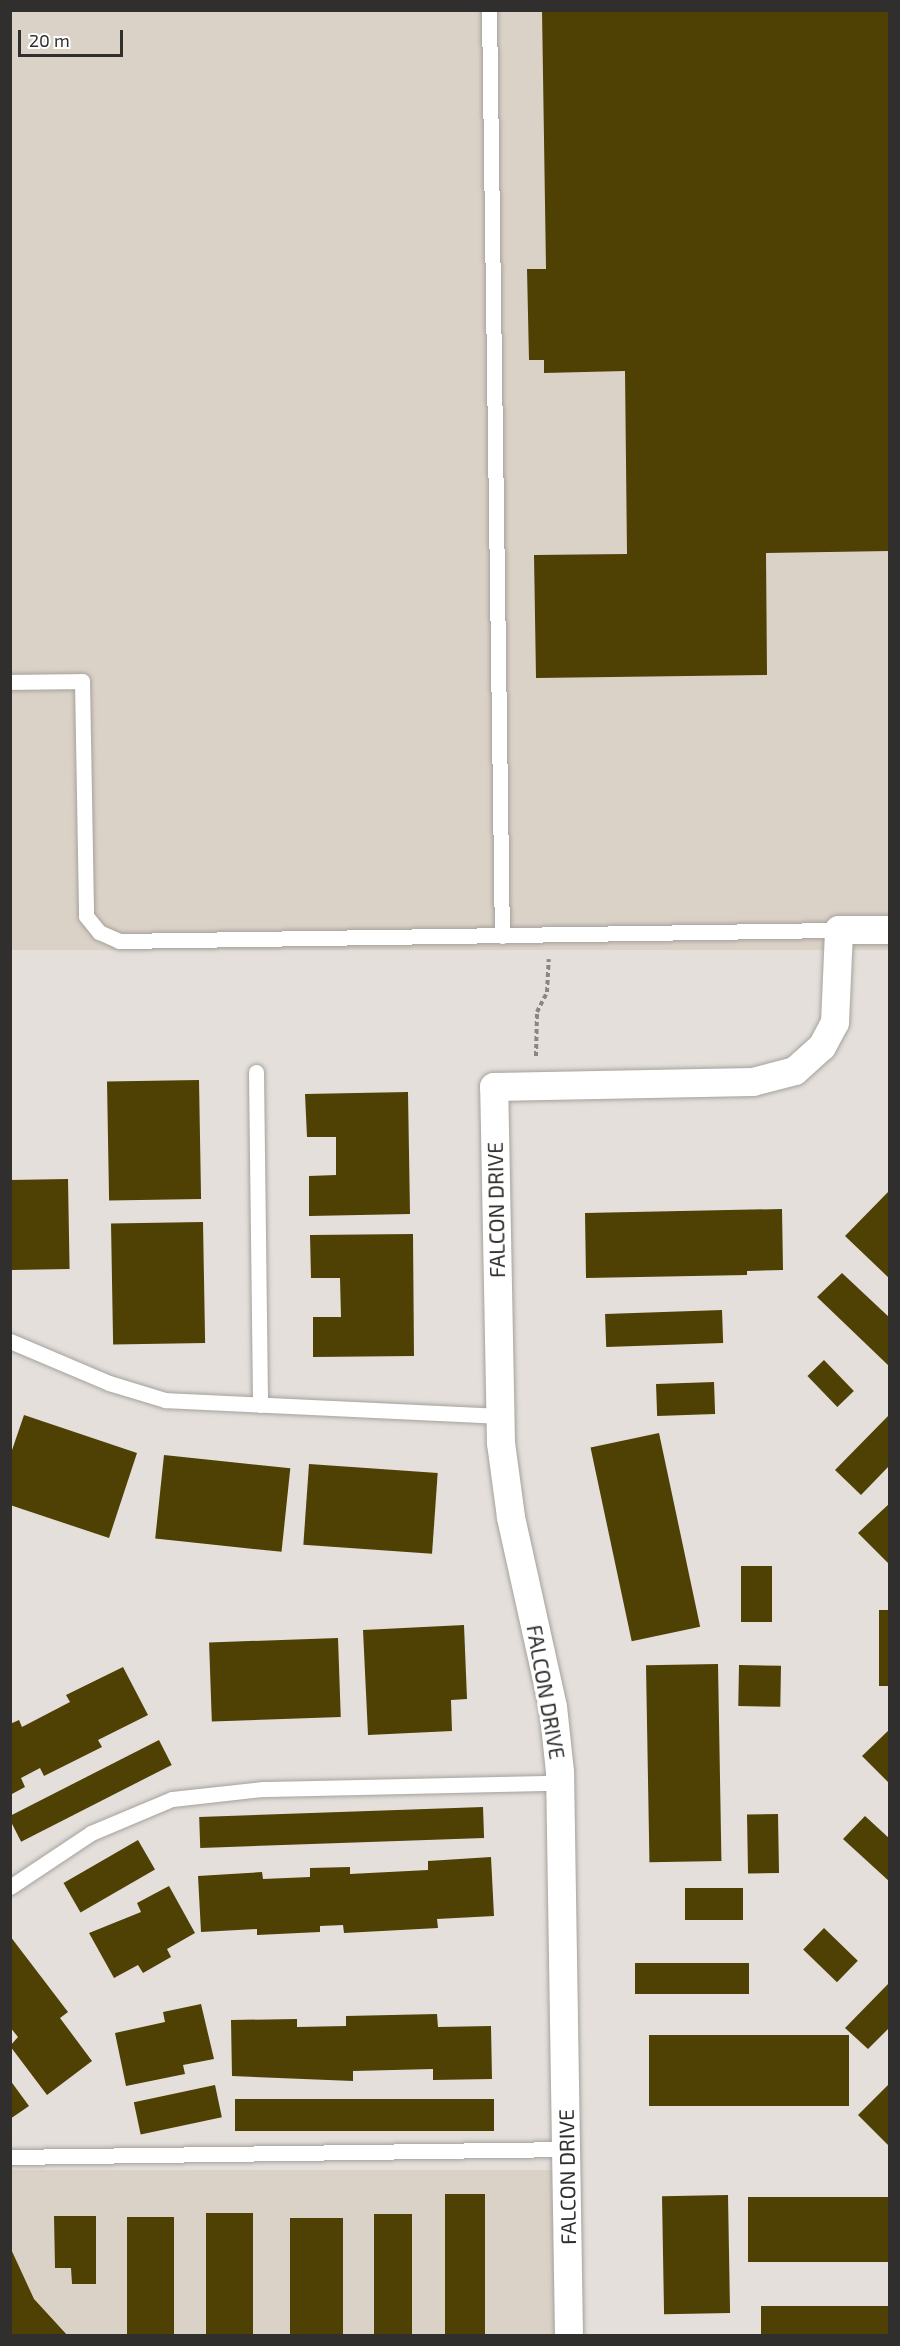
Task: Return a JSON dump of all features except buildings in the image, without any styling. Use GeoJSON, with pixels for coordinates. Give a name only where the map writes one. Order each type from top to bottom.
{"type":"FeatureCollection","features":[{"type":"Feature","properties":{"kind":"street"},"geometry":{"type":"LineString","coordinates":[[839,930],[890,930]]}},
{"type":"Feature","properties":{"kind":"street","name":"FALCON DRIVE"},"geometry":{"type":"LineString","coordinates":[[569,2336],[568,2150],[560,1783],[553,1707],[511,1517],[500,1416],[495,1088],[753,1082],[795,1071],[822,1047],[835,1023],[839,930]]}},
{"type":"Feature","properties":{"kind":"lane"},"geometry":{"type":"LineString","coordinates":[[489,10],[502,936]]}},
{"type":"Feature","properties":{"kind":"lane"},"geometry":{"type":"LineString","coordinates":[[10,682],[82,681],[86,916],[99,932],[119,941],[839,930]]}},
{"type":"Feature","properties":{"kind":"lane"},"geometry":{"type":"LineString","coordinates":[[256,1072],[260,1405]]}},
{"type":"Feature","properties":{"kind":"lane"},"geometry":{"type":"LineString","coordinates":[[10,1341],[109,1383],[165,1400],[500,1416]]}},
{"type":"Feature","properties":{"kind":"lane"},"geometry":{"type":"LineString","coordinates":[[10,1887],[91,1833],[172,1799],[263,1788],[560,1783]]}},
{"type":"Feature","properties":{"kind":"lane"},"geometry":{"type":"LineString","coordinates":[[10,2157],[568,2150]]}},
{"type":"Feature","properties":{"kind":"path"},"geometry":{"type":"LineString","coordinates":[[536,1059],[537,1012],[547,992],[549,957]]}},
{"type":"Feature","properties":{"kind":"shaded area"},"geometry":{"type":"Polygon","coordinates":[[[10,11],[889,11],[889,950],[10,950],[10,11]]]}},
{"type":"Feature","properties":{"kind":"shaded area"},"geometry":{"type":"Polygon","coordinates":[[[10,2170],[568,2170],[568,2335],[10,2335],[10,2170]]]}}]}
